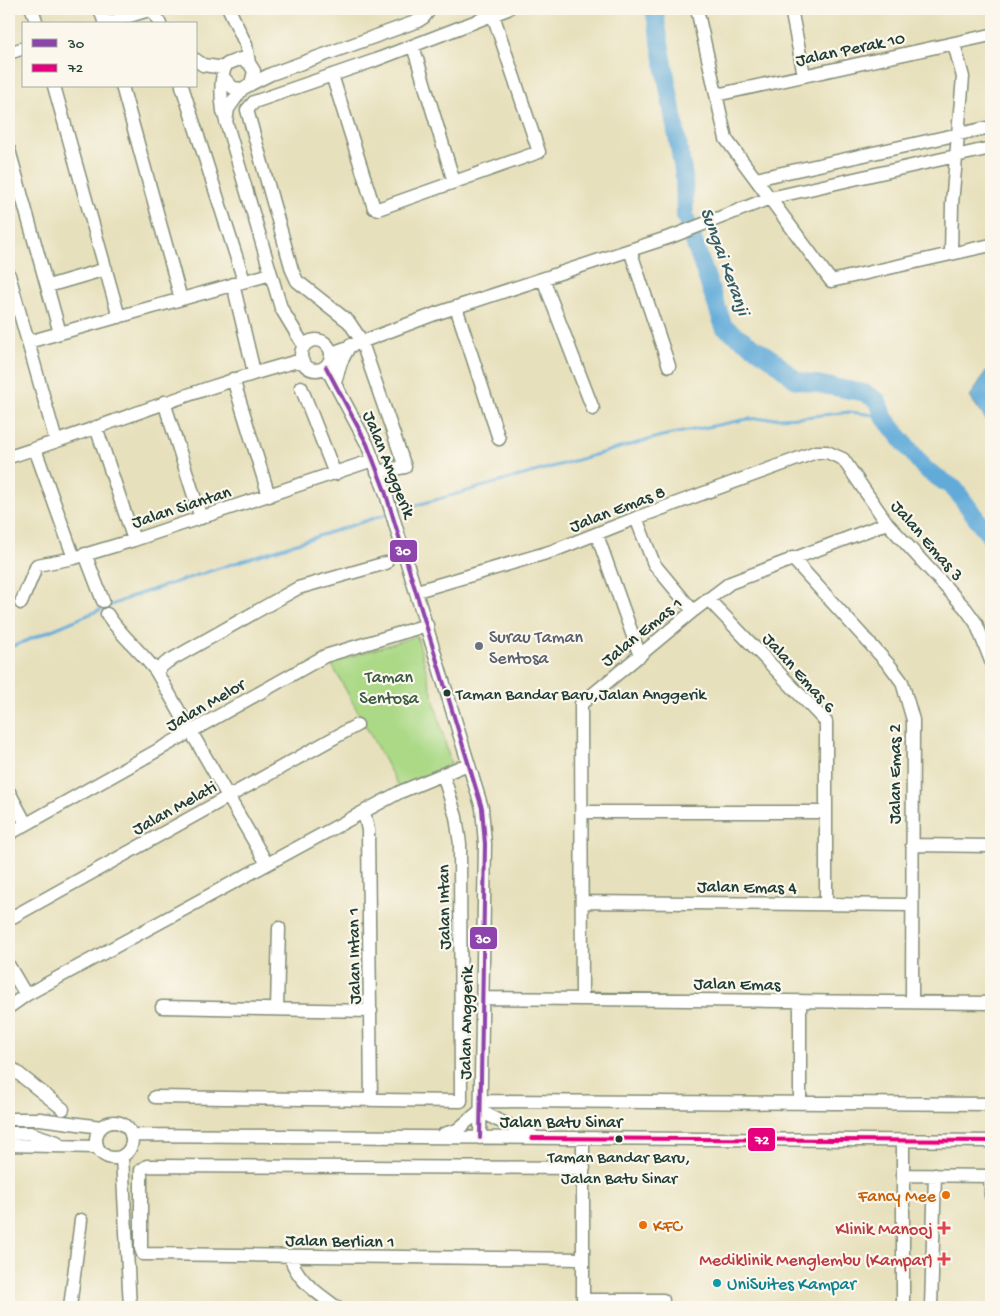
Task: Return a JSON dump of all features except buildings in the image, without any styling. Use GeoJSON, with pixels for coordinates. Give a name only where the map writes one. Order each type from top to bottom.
{"type":"FeatureCollection","features":[{"type":"Feature","properties":{"kind":"street"},"geometry":{"type":"LineString","coordinates":[[32,9],[35,22]]}},
{"type":"Feature","properties":{"kind":"street"},"geometry":{"type":"LineString","coordinates":[[100,9],[103,22]]}},
{"type":"Feature","properties":{"kind":"street"},"geometry":{"type":"LineString","coordinates":[[110,22],[152,9],[159,22]]}},
{"type":"Feature","properties":{"kind":"street"},"geometry":{"type":"LineString","coordinates":[[226,122],[228,109],[254,76],[246,45],[229,9]]}},
{"type":"Feature","properties":{"kind":"street"},"geometry":{"type":"LineString","coordinates":[[198,61],[224,73],[229,86],[246,87],[285,68],[418,20],[424,17],[430,9]]}},
{"type":"Feature","properties":{"kind":"street"},"geometry":{"type":"LineString","coordinates":[[356,343],[350,322],[298,281],[292,270],[247,110],[254,102],[413,46],[508,9]]}},
{"type":"Feature","properties":{"kind":"street"},"geometry":{"type":"LineString","coordinates":[[697,9],[726,138],[831,281],[991,245]]}},
{"type":"Feature","properties":{"kind":"street"},"geometry":{"type":"LineString","coordinates":[[791,9],[804,75]]}},
{"type":"Feature","properties":{"kind":"street"},"geometry":{"type":"LineString","coordinates":[[332,75],[374,208],[539,152],[493,15]]}},
{"type":"Feature","properties":{"kind":"street"},"geometry":{"type":"LineString","coordinates":[[237,27],[238,43],[235,59],[224,73],[220,97],[281,308],[304,346],[302,360]]}},
{"type":"Feature","properties":{"kind":"street","name":"Jalan Perak 10"},"geometry":{"type":"LineString","coordinates":[[716,95],[991,35]]}},
{"type":"Feature","properties":{"kind":"street"},"geometry":{"type":"LineString","coordinates":[[951,254],[956,156],[963,77],[954,44]]}},
{"type":"Feature","properties":{"kind":"street"},"geometry":{"type":"LineString","coordinates":[[413,46],[454,182]]}},
{"type":"Feature","properties":{"kind":"street"},"geometry":{"type":"LineString","coordinates":[[9,53],[22,49]]}},
{"type":"Feature","properties":{"kind":"street"},"geometry":{"type":"LineString","coordinates":[[235,59],[250,64],[285,68]]}},
{"type":"Feature","properties":{"kind":"street"},"geometry":{"type":"LineString","coordinates":[[55,88],[119,317]]}},
{"type":"Feature","properties":{"kind":"street"},"geometry":{"type":"LineString","coordinates":[[123,88],[180,299]]}},
{"type":"Feature","properties":{"kind":"street"},"geometry":{"type":"LineString","coordinates":[[183,88],[238,283],[254,372]]}},
{"type":"Feature","properties":{"kind":"street"},"geometry":{"type":"LineString","coordinates":[[756,179],[991,128]]}},
{"type":"Feature","properties":{"kind":"street"},"geometry":{"type":"LineString","coordinates":[[332,353],[456,307],[673,236],[770,198],[991,148]]}},
{"type":"Feature","properties":{"kind":"street"},"geometry":{"type":"LineString","coordinates":[[9,150],[60,333]]}},
{"type":"Feature","properties":{"kind":"street"},"geometry":{"type":"LineString","coordinates":[[250,203],[272,198]]}},
{"type":"Feature","properties":{"kind":"street"},"geometry":{"type":"LineString","coordinates":[[630,250],[669,366]]}},
{"type":"Feature","properties":{"kind":"street"},"geometry":{"type":"LineString","coordinates":[[48,286],[106,269]]}},
{"type":"Feature","properties":{"kind":"street"},"geometry":{"type":"LineString","coordinates":[[28,342],[271,274]]}},
{"type":"Feature","properties":{"kind":"street"},"geometry":{"type":"LineString","coordinates":[[9,275],[56,441]]}},
{"type":"Feature","properties":{"kind":"street"},"geometry":{"type":"LineString","coordinates":[[543,279],[593,409]]}},
{"type":"Feature","properties":{"kind":"street"},"geometry":{"type":"LineString","coordinates":[[456,307],[500,438]]}},
{"type":"Feature","properties":{"kind":"street"},"geometry":{"type":"LineString","coordinates":[[302,360],[312,370],[316,371],[330,363],[332,353],[323,341],[313,340],[304,346]]}},
{"type":"Feature","properties":{"kind":"street"},"geometry":{"type":"LineString","coordinates":[[335,382],[341,362],[356,343]]}},
{"type":"Feature","properties":{"kind":"street","name":"Jalan Siantan"},"geometry":{"type":"LineString","coordinates":[[21,603],[38,565],[80,556],[134,540],[335,474],[375,466],[405,466],[356,343]]}},
{"type":"Feature","properties":{"kind":"street"},"geometry":{"type":"LineString","coordinates":[[9,458],[164,402],[254,372],[302,360]]}},
{"type":"Feature","properties":{"kind":"street","name":"Jalan Anggerik"},"geometry":{"type":"LineString","coordinates":[[326,367],[375,466],[385,491],[482,808],[485,844],[480,1138]]}},
{"type":"Feature","properties":{"kind":"street"},"geometry":{"type":"LineString","coordinates":[[233,379],[269,496]]}},
{"type":"Feature","properties":{"kind":"street"},"geometry":{"type":"LineString","coordinates":[[301,387],[335,474]]}},
{"type":"Feature","properties":{"kind":"street"},"geometry":{"type":"LineString","coordinates":[[164,402],[201,518]]}},
{"type":"Feature","properties":{"kind":"street"},"geometry":{"type":"LineString","coordinates":[[96,427],[134,540]]}},
{"type":"Feature","properties":{"kind":"street"},"geometry":{"type":"LineString","coordinates":[[35,449],[80,556],[102,601]]}},
{"type":"Feature","properties":{"kind":"street","name":"Jalan Emas 8"},"geometry":{"type":"LineString","coordinates":[[417,591],[553,551],[636,518],[816,452],[827,452]]}},
{"type":"Feature","properties":{"kind":"street","name":"Jalan Emas 3"},"geometry":{"type":"LineString","coordinates":[[827,452],[843,459],[887,523],[966,610],[976,624],[991,661]]}},
{"type":"Feature","properties":{"kind":"street"},"geometry":{"type":"LineString","coordinates":[[636,518],[654,564],[693,611]]}},
{"type":"Feature","properties":{"kind":"street","name":"Jalan Emas 1"},"geometry":{"type":"LineString","coordinates":[[582,999],[581,704],[693,611],[730,583],[887,523]]}},
{"type":"Feature","properties":{"kind":"street"},"geometry":{"type":"LineString","coordinates":[[597,535],[640,656]]}},
{"type":"Feature","properties":{"kind":"street","name":"Jalan Emas 2"},"geometry":{"type":"LineString","coordinates":[[792,558],[891,667],[902,682],[913,720],[912,1002]]}},
{"type":"Feature","properties":{"kind":"street"},"geometry":{"type":"LineString","coordinates":[[156,670],[298,588],[386,563]]}},
{"type":"Feature","properties":{"kind":"street","name":"Jalan Emas 6"},"geometry":{"type":"LineString","coordinates":[[708,599],[826,722],[826,904]]}},
{"type":"Feature","properties":{"kind":"street"},"geometry":{"type":"LineString","coordinates":[[107,614],[118,631],[140,650],[156,670],[267,864]]}},
{"type":"Feature","properties":{"kind":"street","name":"Jalan Melor"},"geometry":{"type":"LineString","coordinates":[[9,834],[325,656],[427,625]]}},
{"type":"Feature","properties":{"kind":"street","name":"Jalan Melati"},"geometry":{"type":"LineString","coordinates":[[9,919],[357,725]]}},
{"type":"Feature","properties":{"kind":"street"},"geometry":{"type":"LineString","coordinates":[[9,1006],[400,792],[468,764]]}},
{"type":"Feature","properties":{"kind":"street","name":"Jalan Intan"},"geometry":{"type":"LineString","coordinates":[[371,1100],[460,1101],[462,961],[460,844],[456,817],[443,774]]}},
{"type":"Feature","properties":{"kind":"street"},"geometry":{"type":"LineString","coordinates":[[9,792],[26,824]]}},
{"type":"Feature","properties":{"kind":"street","name":"Jalan Intan 1"},"geometry":{"type":"LineString","coordinates":[[364,812],[368,830],[371,1100]]}},
{"type":"Feature","properties":{"kind":"street"},"geometry":{"type":"LineString","coordinates":[[582,812],[826,812]]}},
{"type":"Feature","properties":{"kind":"street"},"geometry":{"type":"LineString","coordinates":[[912,845],[991,846]]}},
{"type":"Feature","properties":{"kind":"street","name":"Jalan Emas 4"},"geometry":{"type":"LineString","coordinates":[[582,902],[912,904]]}},
{"type":"Feature","properties":{"kind":"street"},"geometry":{"type":"LineString","coordinates":[[277,1009],[279,928]]}},
{"type":"Feature","properties":{"kind":"street"},"geometry":{"type":"LineString","coordinates":[[462,961],[484,961]]}},
{"type":"Feature","properties":{"kind":"street"},"geometry":{"type":"LineString","coordinates":[[9,966],[26,995]]}},
{"type":"Feature","properties":{"kind":"street","name":"Jalan Emas"},"geometry":{"type":"LineString","coordinates":[[483,998],[991,1003]]}},
{"type":"Feature","properties":{"kind":"street"},"geometry":{"type":"LineString","coordinates":[[800,1001],[800,1103]]}},
{"type":"Feature","properties":{"kind":"street"},"geometry":{"type":"LineString","coordinates":[[162,1007],[371,1011]]}},
{"type":"Feature","properties":{"kind":"street"},"geometry":{"type":"LineString","coordinates":[[9,1066],[63,1109]]}},
{"type":"Feature","properties":{"kind":"street"},"geometry":{"type":"LineString","coordinates":[[155,1097],[371,1100]]}},
{"type":"Feature","properties":{"kind":"street"},"geometry":{"type":"LineString","coordinates":[[436,1137],[457,1130],[481,1105],[991,1104]]}},
{"type":"Feature","properties":{"kind":"street"},"geometry":{"type":"LineString","coordinates":[[481,1105],[496,1119],[539,1138]]}},
{"type":"Feature","properties":{"kind":"street"},"geometry":{"type":"LineString","coordinates":[[9,1119],[40,1119],[100,1127],[118,1122],[129,1130],[131,1135],[129,1150],[122,1157],[104,1156],[96,1147],[96,1136],[100,1127]]}},
{"type":"Feature","properties":{"kind":"street"},"geometry":{"type":"LineString","coordinates":[[9,1133],[30,1133],[71,1146]]}},
{"type":"Feature","properties":{"kind":"street","name":"Jalan Batu Sinar"},"geometry":{"type":"LineString","coordinates":[[131,1135],[991,1141]]}},
{"type":"Feature","properties":{"kind":"street"},"geometry":{"type":"LineString","coordinates":[[584,1138],[583,1304],[663,1300]]}},
{"type":"Feature","properties":{"kind":"street"},"geometry":{"type":"LineString","coordinates":[[903,1140],[903,1307]]}},
{"type":"Feature","properties":{"kind":"street"},"geometry":{"type":"LineString","coordinates":[[9,1145],[96,1147]]}},
{"type":"Feature","properties":{"kind":"street"},"geometry":{"type":"LineString","coordinates":[[122,1157],[130,1307]]}},
{"type":"Feature","properties":{"kind":"street","name":"Jalan Berlian 1"},"geometry":{"type":"LineString","coordinates":[[583,1259],[143,1254],[140,1208],[141,1170],[147,1166],[584,1168]]}},
{"type":"Feature","properties":{"kind":"street"},"geometry":{"type":"LineString","coordinates":[[903,1175],[991,1176],[991,1196]]}},
{"type":"Feature","properties":{"kind":"street"},"geometry":{"type":"LineString","coordinates":[[931,1307],[935,1175]]}},
{"type":"Feature","properties":{"kind":"street"},"geometry":{"type":"LineString","coordinates":[[70,1307],[81,1220]]}},
{"type":"Feature","properties":{"kind":"street"},"geometry":{"type":"LineString","coordinates":[[290,1256],[294,1269],[303,1282],[336,1307]]}},
{"type":"Feature","properties":{"kind":"green space","name":"Taman Sentosa"},"geometry":{"type":"Polygon","coordinates":[[[417,636],[451,765],[399,787],[331,663],[417,636]]]}},
{"type":"Feature","properties":{"kind":"water"},"geometry":{"type":"Polygon","coordinates":[[[986,371],[991,371],[991,427],[970,397],[986,371]]]}},
{"type":"Feature","properties":{"kind":"waterway","name":"Sungai Keranji"},"geometry":{"type":"LineString","coordinates":[[654,9],[684,176],[685,216],[724,327],[772,359],[796,380],[865,393],[878,401],[883,416],[925,469],[955,489],[991,538]]}},
{"type":"Feature","properties":{"kind":"waterway"},"geometry":{"type":"LineString","coordinates":[[396,511],[662,436],[748,419],[804,417],[849,412],[883,416]]}},
{"type":"Feature","properties":{"kind":"waterway"},"geometry":{"type":"LineString","coordinates":[[9,648],[133,596],[390,513]]}},
{"type":"Feature","properties":{"kind":"transit line","name":"30"},"geometry":{"type":"LineString","coordinates":[[326,367],[367,444],[385,491],[482,808],[485,844],[480,1138]]}},
{"type":"Feature","properties":{"kind":"transit line","name":"72"},"geometry":{"type":"LineString","coordinates":[[532,1138],[991,1141]]}},
{"type":"Feature","properties":{"kind":"place","name":"Surau Taman Sentosa"},"geometry":{"type":"Point","coordinates":[479,646]}},
{"type":"Feature","properties":{"kind":"place","name":"Taman Bandar Baru,Jalan Anggerik"},"geometry":{"type":"Point","coordinates":[447,693]}},
{"type":"Feature","properties":{"kind":"place","name":"Taman Bandar Baru, Jalan Batu Sinar"},"geometry":{"type":"Point","coordinates":[619,1139]}},
{"type":"Feature","properties":{"kind":"place","name":"Fancy Mee"},"geometry":{"type":"Point","coordinates":[946,1195]}},
{"type":"Feature","properties":{"kind":"place","name":"KFC"},"geometry":{"type":"Point","coordinates":[643,1225]}},
{"type":"Feature","properties":{"kind":"place","name":"Klinik Manooj"},"geometry":{"type":"Point","coordinates":[944,1228]}},
{"type":"Feature","properties":{"kind":"place","name":"Mediklinik Menglembu (Kampar)"},"geometry":{"type":"Point","coordinates":[944,1259]}},
{"type":"Feature","properties":{"kind":"place","name":"UniSuites Kampar"},"geometry":{"type":"Point","coordinates":[717,1283]}}]}
